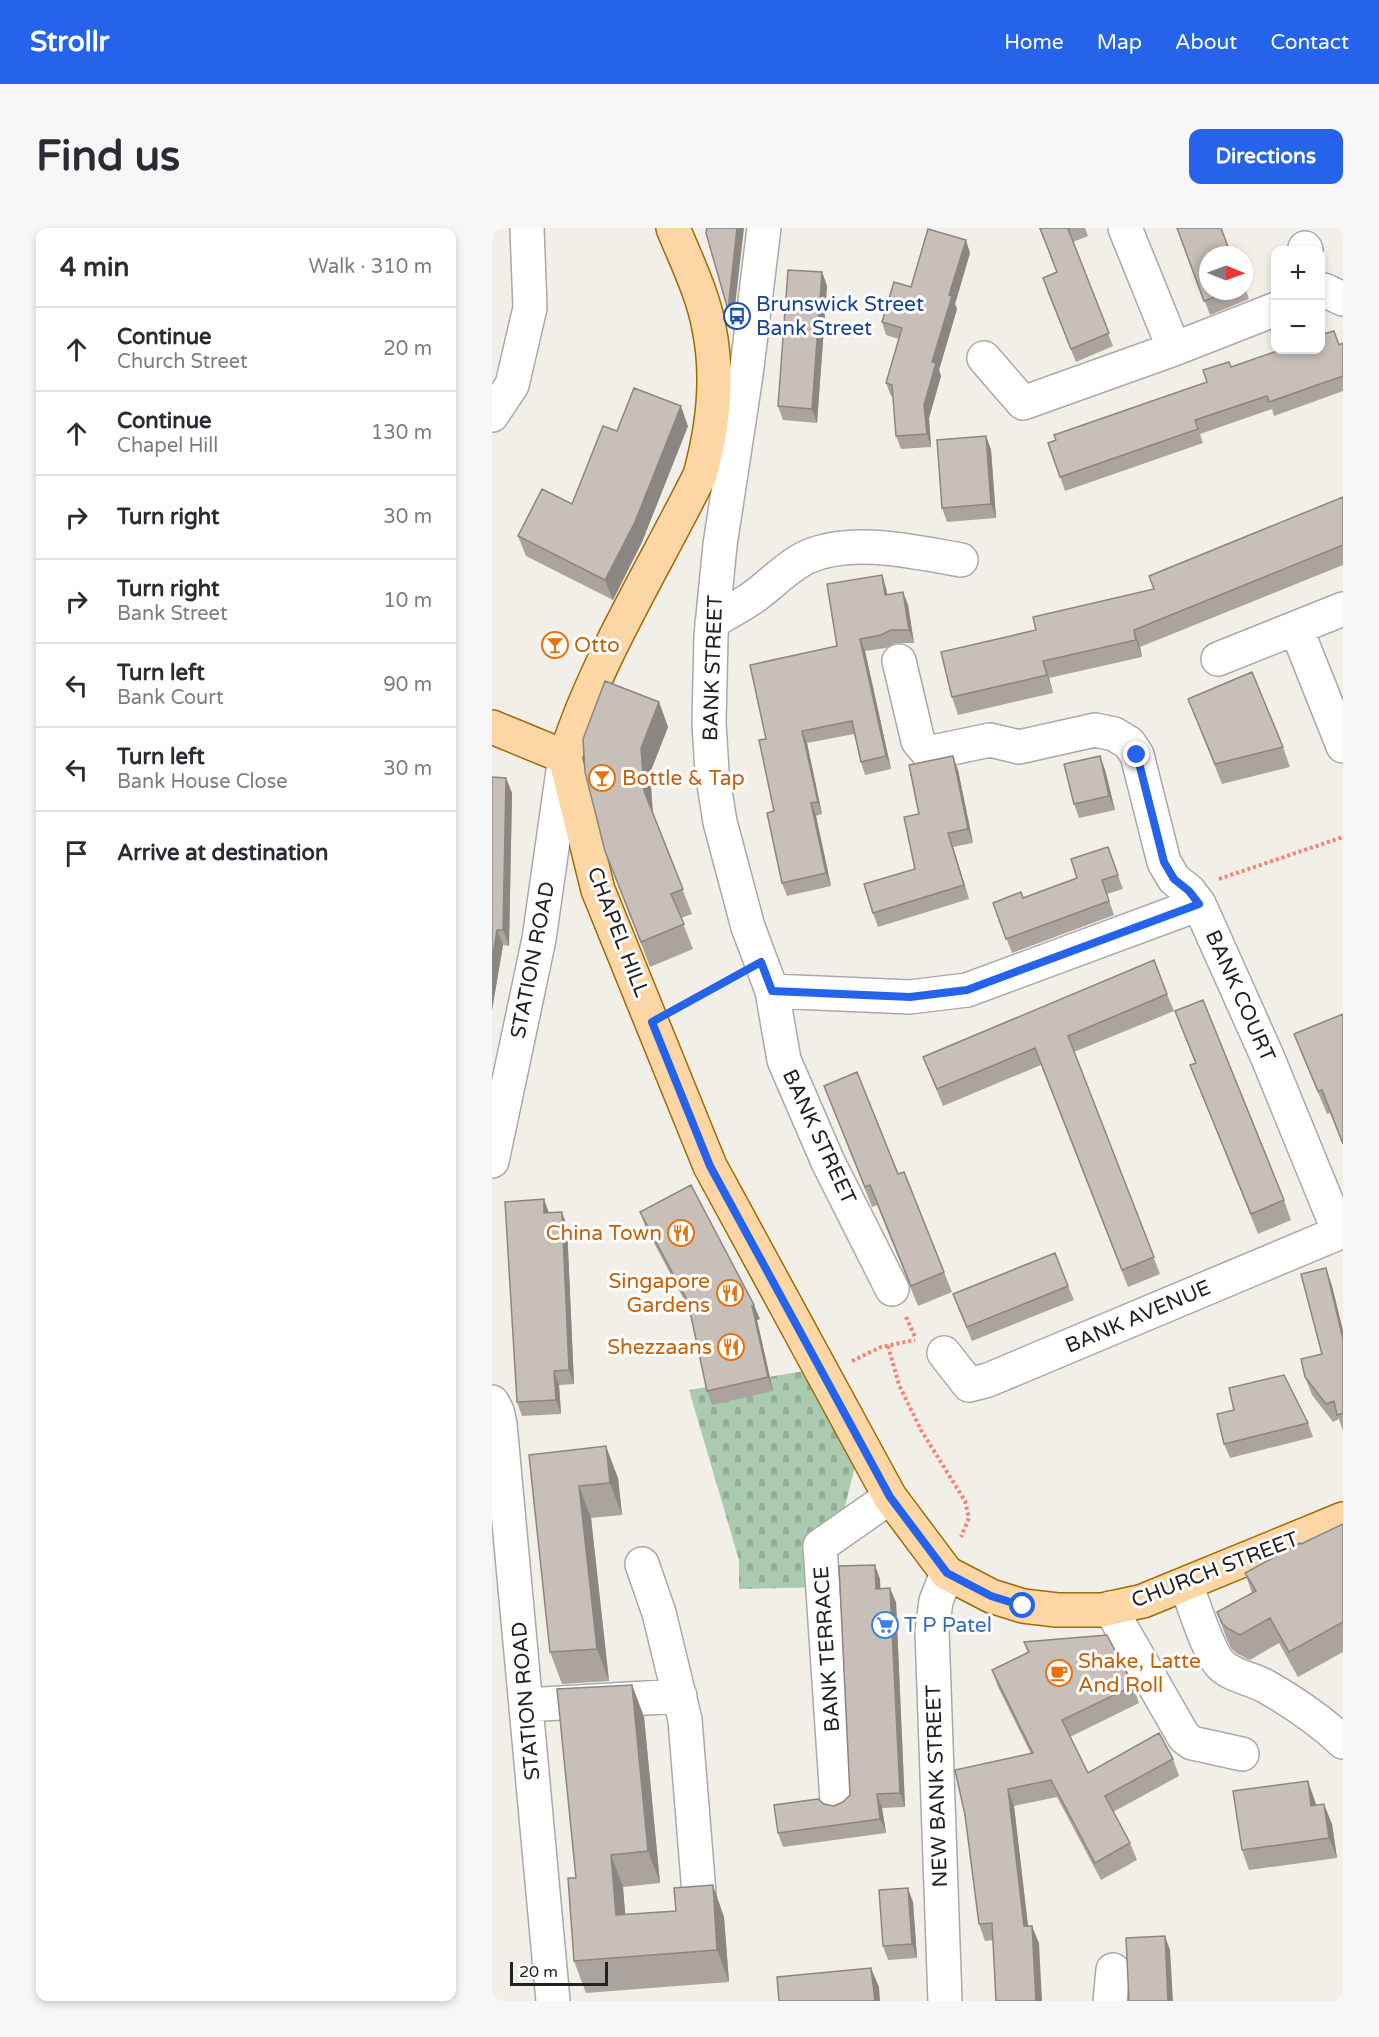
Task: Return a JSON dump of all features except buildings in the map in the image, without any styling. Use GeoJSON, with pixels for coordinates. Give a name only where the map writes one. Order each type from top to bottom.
{"type":"FeatureCollection","features":[{"type":"Feature","properties":{"kind":"main road"},"geometry":{"type":"LineString","coordinates":[[492,728],[565,757],[599,673],[700,475],[730,374],[709,328],[696,284],[673,228]]}},
{"type":"Feature","properties":{"kind":"main road","name":"CHAPEL HILL"},"geometry":{"type":"LineString","coordinates":[[565,757],[598,890],[710,1166],[890,1497],[947,1573]]}},
{"type":"Feature","properties":{"kind":"main road","name":"CHURCH STREET"},"geometry":{"type":"LineString","coordinates":[[947,1573],[991,1596],[1023,1606],[1057,1610],[1102,1610],[1143,1601],[1343,1519]]}},
{"type":"Feature","properties":{"kind":"street"},"geometry":{"type":"LineString","coordinates":[[492,416],[512,385],[530,308],[526,228]]}},
{"type":"Feature","properties":{"kind":"street","name":"BANK STREET"},"geometry":{"type":"LineString","coordinates":[[764,228],[730,374],[720,545],[712,622],[709,723],[712,772],[720,822],[748,927],[766,976],[784,1060],[828,1162],[892,1289]]}},
{"type":"Feature","properties":{"kind":"street"},"geometry":{"type":"LineString","coordinates":[[1125,228],[1174,350]]}},
{"type":"Feature","properties":{"kind":"street"},"geometry":{"type":"LineString","coordinates":[[984,358],[1023,403],[1174,350],[1271,311]]}},
{"type":"Feature","properties":{"kind":"street"},"geometry":{"type":"LineString","coordinates":[[712,622],[753,598],[781,574],[807,557],[839,549],[881,547],[961,560]]}},
{"type":"Feature","properties":{"kind":"street"},"geometry":{"type":"LineString","coordinates":[[1218,659],[1343,609]]}},
{"type":"Feature","properties":{"kind":"street"},"geometry":{"type":"LineString","coordinates":[[1296,628],[1343,746]]}},
{"type":"Feature","properties":{"kind":"street"},"geometry":{"type":"LineString","coordinates":[[899,661],[918,741],[928,753],[990,740],[1019,747],[1095,730],[1114,734],[1129,743],[1137,755],[1164,862],[1174,879],[1189,891],[1199,904]]}},
{"type":"Feature","properties":{"kind":"street","name":"STATION ROAD"},"geometry":{"type":"LineString","coordinates":[[492,1161],[539,939],[565,757]]}},
{"type":"Feature","properties":{"kind":"street","name":"BANK COURT"},"geometry":{"type":"LineString","coordinates":[[766,976],[910,997],[967,990],[1199,904],[1267,1056],[1341,1231]]}},
{"type":"Feature","properties":{"kind":"street","name":"BANK AVENUE"},"geometry":{"type":"LineString","coordinates":[[944,1353],[969,1385],[988,1380],[1341,1231]]}},
{"type":"Feature","properties":{"kind":"street","name":"STATION ROAD"},"geometry":{"type":"LineString","coordinates":[[492,1402],[500,1424],[553,2001]]}},
{"type":"Feature","properties":{"kind":"street","name":"BANK TERRACE"},"geometry":{"type":"LineString","coordinates":[[837,1801],[820,1546],[890,1497]]}},
{"type":"Feature","properties":{"kind":"street"},"geometry":{"type":"LineString","coordinates":[[642,1563],[659,1613],[685,1720],[699,1893]]}},
{"type":"Feature","properties":{"kind":"street","name":"NEW BANK STREET"},"geometry":{"type":"LineString","coordinates":[[945,2001],[932,1631],[936,1601],[947,1573]]}},
{"type":"Feature","properties":{"kind":"street"},"geometry":{"type":"LineString","coordinates":[[1186,1584],[1213,1653],[1220,1665],[1233,1674],[1264,1686],[1306,1712],[1343,1742]]}},
{"type":"Feature","properties":{"kind":"street"},"geometry":{"type":"LineString","coordinates":[[1110,1608],[1184,1737],[1192,1743],[1242,1754]]}},
{"type":"Feature","properties":{"kind":"street"},"geometry":{"type":"LineString","coordinates":[[526,1705],[680,1696]]}},
{"type":"Feature","properties":{"kind":"path"},"geometry":{"type":"LineString","coordinates":[[1199,904],[1214,880],[1343,837]]}},
{"type":"Feature","properties":{"kind":"path"},"geometry":{"type":"LineString","coordinates":[[652,1022],[766,976]]}},
{"type":"Feature","properties":{"kind":"path"},"geometry":{"type":"LineString","coordinates":[[888,1346],[899,1385],[921,1430],[965,1501],[969,1518],[947,1573]]}},
{"type":"Feature","properties":{"kind":"green space"},"geometry":{"type":"Polygon","coordinates":[[[811,1370],[856,1462],[825,1587],[739,1589],[739,1560],[689,1390],[811,1370]]]}},
{"type":"Feature","properties":{"kind":"place","name":"Brunswick Street Bank Street"},"geometry":{"type":"Point","coordinates":[737,316]}},
{"type":"Feature","properties":{"kind":"place","name":"Otto"},"geometry":{"type":"Point","coordinates":[555,645]}},
{"type":"Feature","properties":{"kind":"place","name":"Bottle & Tap"},"geometry":{"type":"Point","coordinates":[602,778]}},
{"type":"Feature","properties":{"kind":"place","name":"China Town"},"geometry":{"type":"Point","coordinates":[681,1233]}},
{"type":"Feature","properties":{"kind":"place","name":"Singapore Gardens"},"geometry":{"type":"Point","coordinates":[730,1293]}},
{"type":"Feature","properties":{"kind":"place","name":"Shezzaans"},"geometry":{"type":"Point","coordinates":[731,1347]}},
{"type":"Feature","properties":{"kind":"place","name":"T P Patel"},"geometry":{"type":"Point","coordinates":[885,1625]}},
{"type":"Feature","properties":{"kind":"place","name":"Shake, Latte And Roll"},"geometry":{"type":"Point","coordinates":[1059,1673]}},
{"type":"Feature","properties":{"kind":"route"},"geometry":{"type":"LineString","coordinates":[[1023,1606],[991,1596],[947,1573],[890,1497],[710,1166],[652,1022],[761,962],[772,991],[910,997],[967,990],[1199,904],[1189,891],[1174,879],[1164,862],[1137,755]]}}]}
